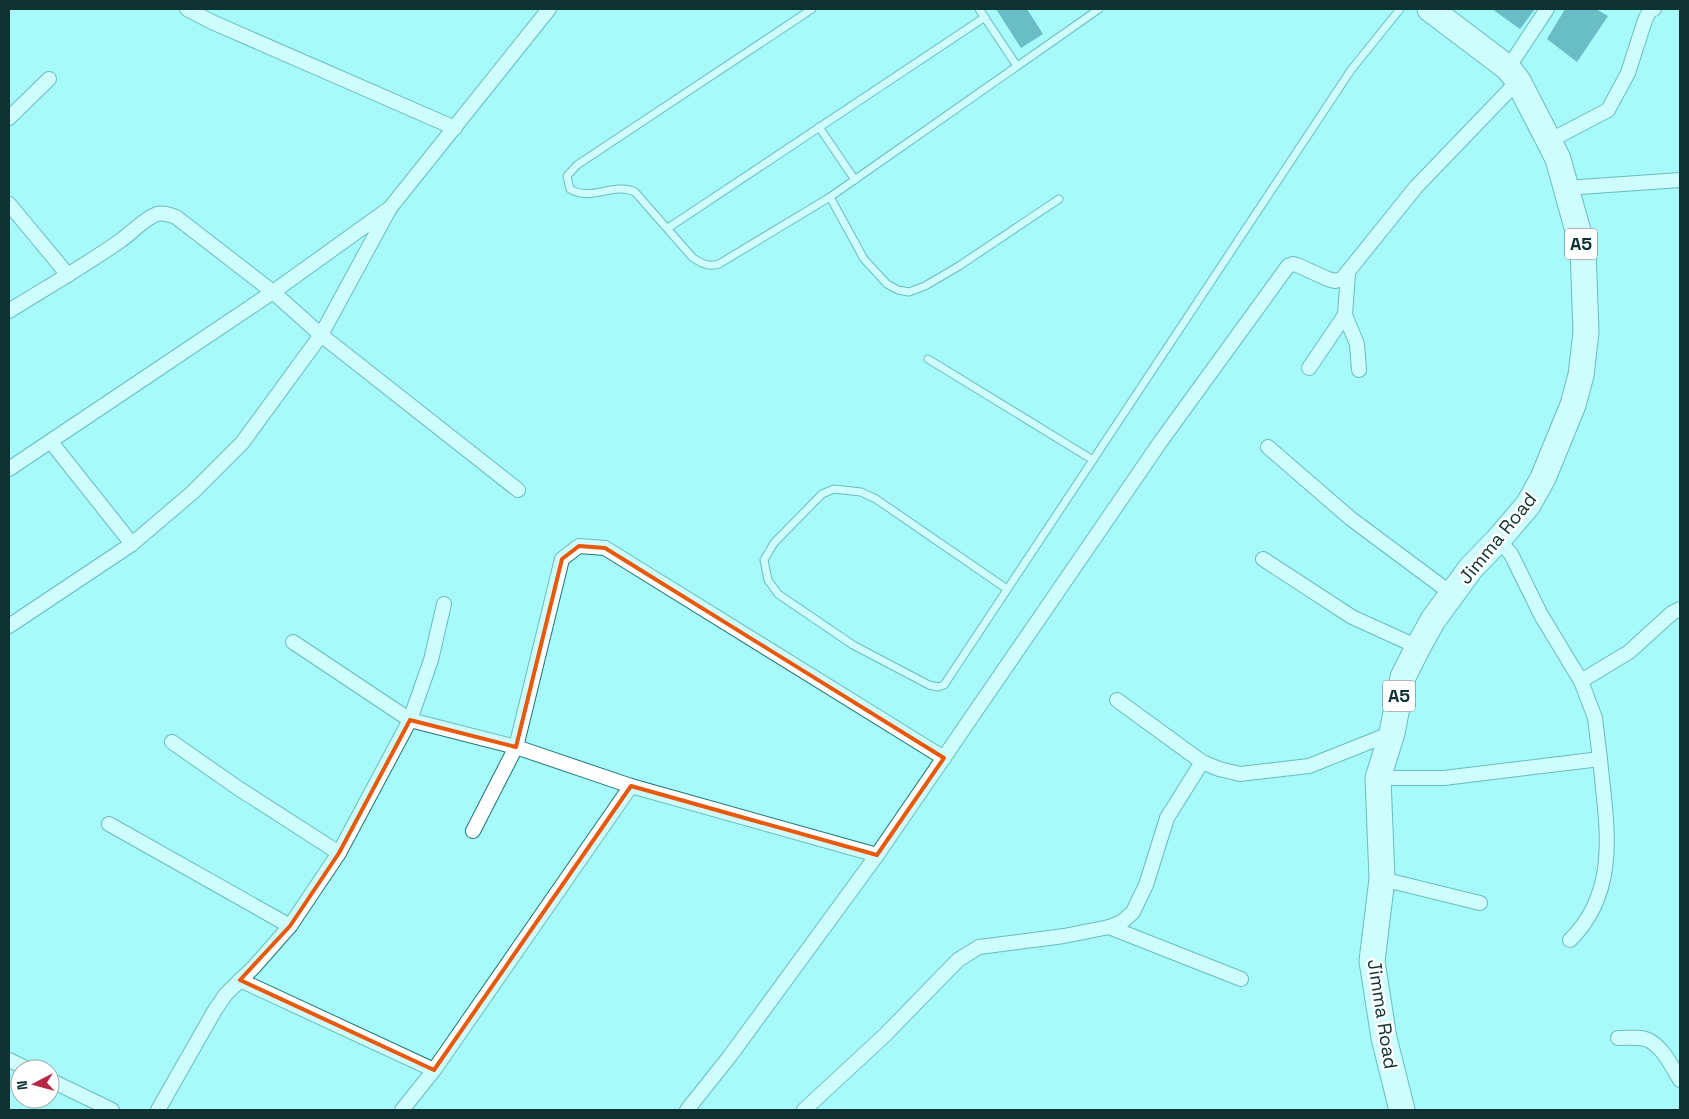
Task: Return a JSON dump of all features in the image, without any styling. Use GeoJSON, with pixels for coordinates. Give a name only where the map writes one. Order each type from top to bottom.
{"type":"FeatureCollection","features":[{"type":"Feature","properties":{"kind":"highway","name":"Jimma Road"},"geometry":{"type":"LineString","coordinates":[[1401,1110],[1384,1038],[1372,961],[1382,879],[1378,778],[1392,733],[1403,677],[1418,647],[1433,620],[1471,568],[1528,505],[1543,478],[1570,414],[1582,375],[1586,332],[1583,249],[1558,159],[1513,75],[1430,9]]}},
{"type":"Feature","properties":{"kind":"street"},"geometry":{"type":"LineString","coordinates":[[188,9],[212,22],[455,128]]}},
{"type":"Feature","properties":{"kind":"street"},"geometry":{"type":"LineString","coordinates":[[9,626],[132,544],[193,492],[242,443],[321,335],[390,208],[549,9]]}},
{"type":"Feature","properties":{"kind":"street"},"geometry":{"type":"LineString","coordinates":[[687,1110],[730,1056],[877,855],[1161,441],[1288,266],[1297,265],[1335,281],[1342,279],[1416,187],[1513,75],[1546,9]]}},
{"type":"Feature","properties":{"kind":"street"},"geometry":{"type":"LineString","coordinates":[[1549,141],[1608,110],[1628,73],[1644,20],[1650,10],[1654,9]]}},
{"type":"Feature","properties":{"kind":"street"},"geometry":{"type":"LineString","coordinates":[[9,118],[49,79]]}},
{"type":"Feature","properties":{"kind":"street"},"geometry":{"type":"LineString","coordinates":[[1566,188],[1680,180]]}},
{"type":"Feature","properties":{"kind":"street"},"geometry":{"type":"LineString","coordinates":[[9,204],[68,275]]}},
{"type":"Feature","properties":{"kind":"street"},"geometry":{"type":"LineString","coordinates":[[9,470],[273,292],[390,208]]}},
{"type":"Feature","properties":{"kind":"street"},"geometry":{"type":"LineString","coordinates":[[9,311],[122,240],[150,217],[158,213],[165,213],[176,217],[273,292],[321,335],[518,490]]}},
{"type":"Feature","properties":{"kind":"street"},"geometry":{"type":"LineString","coordinates":[[1348,273],[1345,315],[1357,344],[1359,370]]}},
{"type":"Feature","properties":{"kind":"street"},"geometry":{"type":"LineString","coordinates":[[1309,368],[1345,315]]}},
{"type":"Feature","properties":{"kind":"street"},"geometry":{"type":"LineString","coordinates":[[51,442],[132,544]]}},
{"type":"Feature","properties":{"kind":"street"},"geometry":{"type":"LineString","coordinates":[[1268,447],[1350,518],[1452,594]]}},
{"type":"Feature","properties":{"kind":"street"},"geometry":{"type":"LineString","coordinates":[[1498,540],[1512,554],[1540,614],[1581,681],[1594,718],[1608,838],[1605,877],[1592,914],[1583,927],[1570,940]]}},
{"type":"Feature","properties":{"kind":"street"},"geometry":{"type":"LineString","coordinates":[[473,831],[516,747],[562,560],[579,546],[605,548],[944,758]]}},
{"type":"Feature","properties":{"kind":"street"},"geometry":{"type":"LineString","coordinates":[[1263,559],[1352,617],[1418,647]]}},
{"type":"Feature","properties":{"kind":"street"},"geometry":{"type":"LineString","coordinates":[[158,1110],[226,994],[254,967],[290,926],[338,853],[410,720],[431,660],[444,604]]}},
{"type":"Feature","properties":{"kind":"street"},"geometry":{"type":"LineString","coordinates":[[1581,681],[1629,652],[1672,613],[1680,609]]}},
{"type":"Feature","properties":{"kind":"street"},"geometry":{"type":"LineString","coordinates":[[293,642],[410,720],[516,747],[631,786],[877,855]]}},
{"type":"Feature","properties":{"kind":"street"},"geometry":{"type":"LineString","coordinates":[[1117,700],[1202,762],[1219,769],[1240,774],[1310,766],[1392,733]]}},
{"type":"Feature","properties":{"kind":"street"},"geometry":{"type":"LineString","coordinates":[[172,742],[238,788],[338,853]]}},
{"type":"Feature","properties":{"kind":"street"},"geometry":{"type":"LineString","coordinates":[[1378,778],[1444,778],[1600,759]]}},
{"type":"Feature","properties":{"kind":"street"},"geometry":{"type":"LineString","coordinates":[[804,1110],[885,1035],[958,960],[980,947],[1064,936],[1109,927],[1122,922],[1133,912],[1146,885],[1167,818],[1202,762]]}},
{"type":"Feature","properties":{"kind":"street"},"geometry":{"type":"LineString","coordinates":[[402,1110],[434,1070],[631,786]]}},
{"type":"Feature","properties":{"kind":"street"},"geometry":{"type":"LineString","coordinates":[[109,824],[290,926]]}},
{"type":"Feature","properties":{"kind":"street"},"geometry":{"type":"LineString","coordinates":[[1382,879],[1480,903]]}},
{"type":"Feature","properties":{"kind":"street"},"geometry":{"type":"LineString","coordinates":[[1109,927],[1241,979]]}},
{"type":"Feature","properties":{"kind":"street"},"geometry":{"type":"LineString","coordinates":[[240,980],[434,1070]]}},
{"type":"Feature","properties":{"kind":"street"},"geometry":{"type":"LineString","coordinates":[[1618,1038],[1637,1038],[1650,1041],[1662,1053],[1680,1080]]}},
{"type":"Feature","properties":{"kind":"street"},"geometry":{"type":"LineString","coordinates":[[60,1085],[112,1110]]}},
{"type":"Feature","properties":{"kind":"lane"},"geometry":{"type":"LineString","coordinates":[[812,9],[577,165],[567,176],[570,189],[576,193],[586,195],[619,188],[635,192],[693,258],[711,266],[719,264],[830,197],[1099,9]]}},
{"type":"Feature","properties":{"kind":"lane"},"geometry":{"type":"LineString","coordinates":[[979,9],[1017,66]]}},
{"type":"Feature","properties":{"kind":"lane"},"geometry":{"type":"LineString","coordinates":[[1007,589],[876,499],[861,492],[834,489],[822,494],[774,543],[764,560],[768,580],[778,594],[853,645],[929,685],[938,687],[944,685],[1351,70],[1400,9]]}},
{"type":"Feature","properties":{"kind":"lane"},"geometry":{"type":"LineString","coordinates":[[668,228],[985,17]]}},
{"type":"Feature","properties":{"kind":"lane"},"geometry":{"type":"LineString","coordinates":[[819,127],[855,180]]}},
{"type":"Feature","properties":{"kind":"lane"},"geometry":{"type":"LineString","coordinates":[[830,197],[864,259],[887,284],[898,290],[909,292],[925,286],[959,266],[1059,199]]}},
{"type":"Feature","properties":{"kind":"lane"},"geometry":{"type":"LineString","coordinates":[[928,359],[1093,460]]}},
{"type":"Feature","properties":{"kind":"highlighted area"},"geometry":{"type":"Polygon","coordinates":[[[579,546],[605,548],[944,758],[877,855],[631,786],[434,1070],[240,980],[290,926],[339,853],[410,720],[516,747],[562,559],[579,546]]]}},
{"type":"Feature","properties":{"kind":"building"},"geometry":{"type":"Polygon","coordinates":[[[996,9],[1027,9],[1043,34],[1021,48],[996,9]]]}},
{"type":"Feature","properties":{"kind":"building"},"geometry":{"type":"Polygon","coordinates":[[[1492,9],[1535,9],[1520,29],[1492,9]]]}},
{"type":"Feature","properties":{"kind":"building"},"geometry":{"type":"Polygon","coordinates":[[[1565,9],[1596,9],[1608,16],[1577,62],[1547,39],[1565,9]]]}}]}
